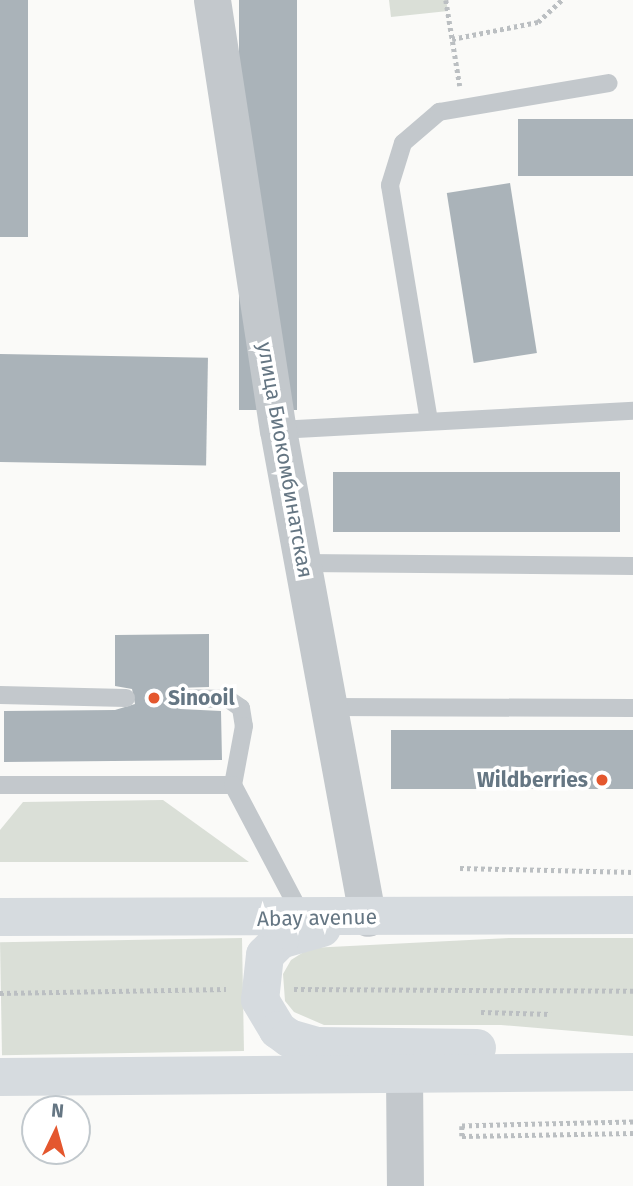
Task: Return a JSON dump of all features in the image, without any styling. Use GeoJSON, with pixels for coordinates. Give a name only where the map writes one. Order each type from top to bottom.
{"type":"FeatureCollection","features":[{"type":"Feature","properties":{"kind":"main road","name":"Abay avenue"},"geometry":{"type":"LineString","coordinates":[[0,917],[303,919],[633,915]]}},
{"type":"Feature","properties":{"kind":"main road"},"geometry":{"type":"LineString","coordinates":[[368,918],[280,940],[265,955],[258,988],[265,1015],[278,1030],[289,1038],[317,1046],[503,1048],[633,1071]]}},
{"type":"Feature","properties":{"kind":"main road"},"geometry":{"type":"LineString","coordinates":[[0,1077],[633,1071]]}},
{"type":"Feature","properties":{"kind":"street","name":"улица Биокомбинатская"},"geometry":{"type":"LineString","coordinates":[[212,0],[278,430],[368,918]]}},
{"type":"Feature","properties":{"kind":"street"},"geometry":{"type":"LineString","coordinates":[[404,1074],[405,1186]]}},
{"type":"Feature","properties":{"kind":"lane"},"geometry":{"type":"LineString","coordinates":[[429,421],[390,186],[403,144],[439,112],[609,83]]}},
{"type":"Feature","properties":{"kind":"lane"},"geometry":{"type":"LineString","coordinates":[[278,430],[633,411]]}},
{"type":"Feature","properties":{"kind":"lane"},"geometry":{"type":"LineString","coordinates":[[303,563],[633,566]]}},
{"type":"Feature","properties":{"kind":"lane"},"geometry":{"type":"LineString","coordinates":[[0,695],[126,698]]}},
{"type":"Feature","properties":{"kind":"lane"},"geometry":{"type":"LineString","coordinates":[[181,698],[228,699],[241,708],[244,726],[233,785],[303,919]]}},
{"type":"Feature","properties":{"kind":"lane"},"geometry":{"type":"LineString","coordinates":[[330,706],[633,708]]}},
{"type":"Feature","properties":{"kind":"lane"},"geometry":{"type":"LineString","coordinates":[[0,785],[233,785]]}},
{"type":"Feature","properties":{"kind":"path"},"geometry":{"type":"LineString","coordinates":[[446,0],[463,107]]}},
{"type":"Feature","properties":{"kind":"path"},"geometry":{"type":"LineString","coordinates":[[453,39],[538,22],[562,0]]}},
{"type":"Feature","properties":{"kind":"path"},"geometry":{"type":"LineString","coordinates":[[460,868],[633,872]]}},
{"type":"Feature","properties":{"kind":"path"},"geometry":{"type":"LineString","coordinates":[[0,993],[258,988],[633,991]]}},
{"type":"Feature","properties":{"kind":"path"},"geometry":{"type":"LineString","coordinates":[[470,1011],[551,1014]]}},
{"type":"Feature","properties":{"kind":"path"},"geometry":{"type":"LineString","coordinates":[[633,1122],[462,1126],[462,1136],[633,1133]]}},
{"type":"Feature","properties":{"kind":"shaded area"},"geometry":{"type":"Polygon","coordinates":[[[389,0],[446,0],[448,11],[391,17],[389,0]]]}},
{"type":"Feature","properties":{"kind":"shaded area"},"geometry":{"type":"Polygon","coordinates":[[[163,800],[249,862],[0,862],[0,830],[23,802],[163,800]]]}},
{"type":"Feature","properties":{"kind":"shaded area"},"geometry":{"type":"Polygon","coordinates":[[[242,938],[244,1051],[2,1055],[0,942],[242,938]]]}},
{"type":"Feature","properties":{"kind":"shaded area"},"geometry":{"type":"Polygon","coordinates":[[[509,938],[633,938],[633,1036],[501,1025],[324,1025],[294,1012],[285,1001],[283,974],[291,960],[310,948],[509,938]]]}},
{"type":"Feature","properties":{"kind":"building"},"geometry":{"type":"Polygon","coordinates":[[[0,0],[28,0],[28,237],[0,237],[0,0]]]}},
{"type":"Feature","properties":{"kind":"building"},"geometry":{"type":"Polygon","coordinates":[[[239,0],[297,0],[297,410],[239,410],[239,0]]]}},
{"type":"Feature","properties":{"kind":"building"},"geometry":{"type":"Polygon","coordinates":[[[518,119],[633,119],[633,176],[518,176],[518,119]]]}},
{"type":"Feature","properties":{"kind":"building"},"geometry":{"type":"Polygon","coordinates":[[[510,183],[537,353],[474,363],[447,193],[510,183]]]}},
{"type":"Feature","properties":{"kind":"building"},"geometry":{"type":"Polygon","coordinates":[[[0,354],[208,358],[206,466],[0,462],[0,354]]]}},
{"type":"Feature","properties":{"kind":"building"},"geometry":{"type":"Polygon","coordinates":[[[333,472],[620,472],[620,532],[333,532],[333,472]]]}},
{"type":"Feature","properties":{"kind":"building","name":"Sinooil"},"geometry":{"type":"Polygon","coordinates":[[[209,634],[209,687],[176,688],[170,698],[180,709],[221,711],[222,760],[4,762],[4,711],[115,710],[135,704],[132,689],[115,686],[115,635],[209,634]]]}},
{"type":"Feature","properties":{"kind":"building"},"geometry":{"type":"Polygon","coordinates":[[[391,730],[633,730],[633,789],[391,789],[391,730]]]}},
{"type":"Feature","properties":{"kind":"place","name":"Sinooil"},"geometry":{"type":"Point","coordinates":[154,698]}},
{"type":"Feature","properties":{"kind":"place","name":"Wildberries"},"geometry":{"type":"Point","coordinates":[602,780]}}]}
